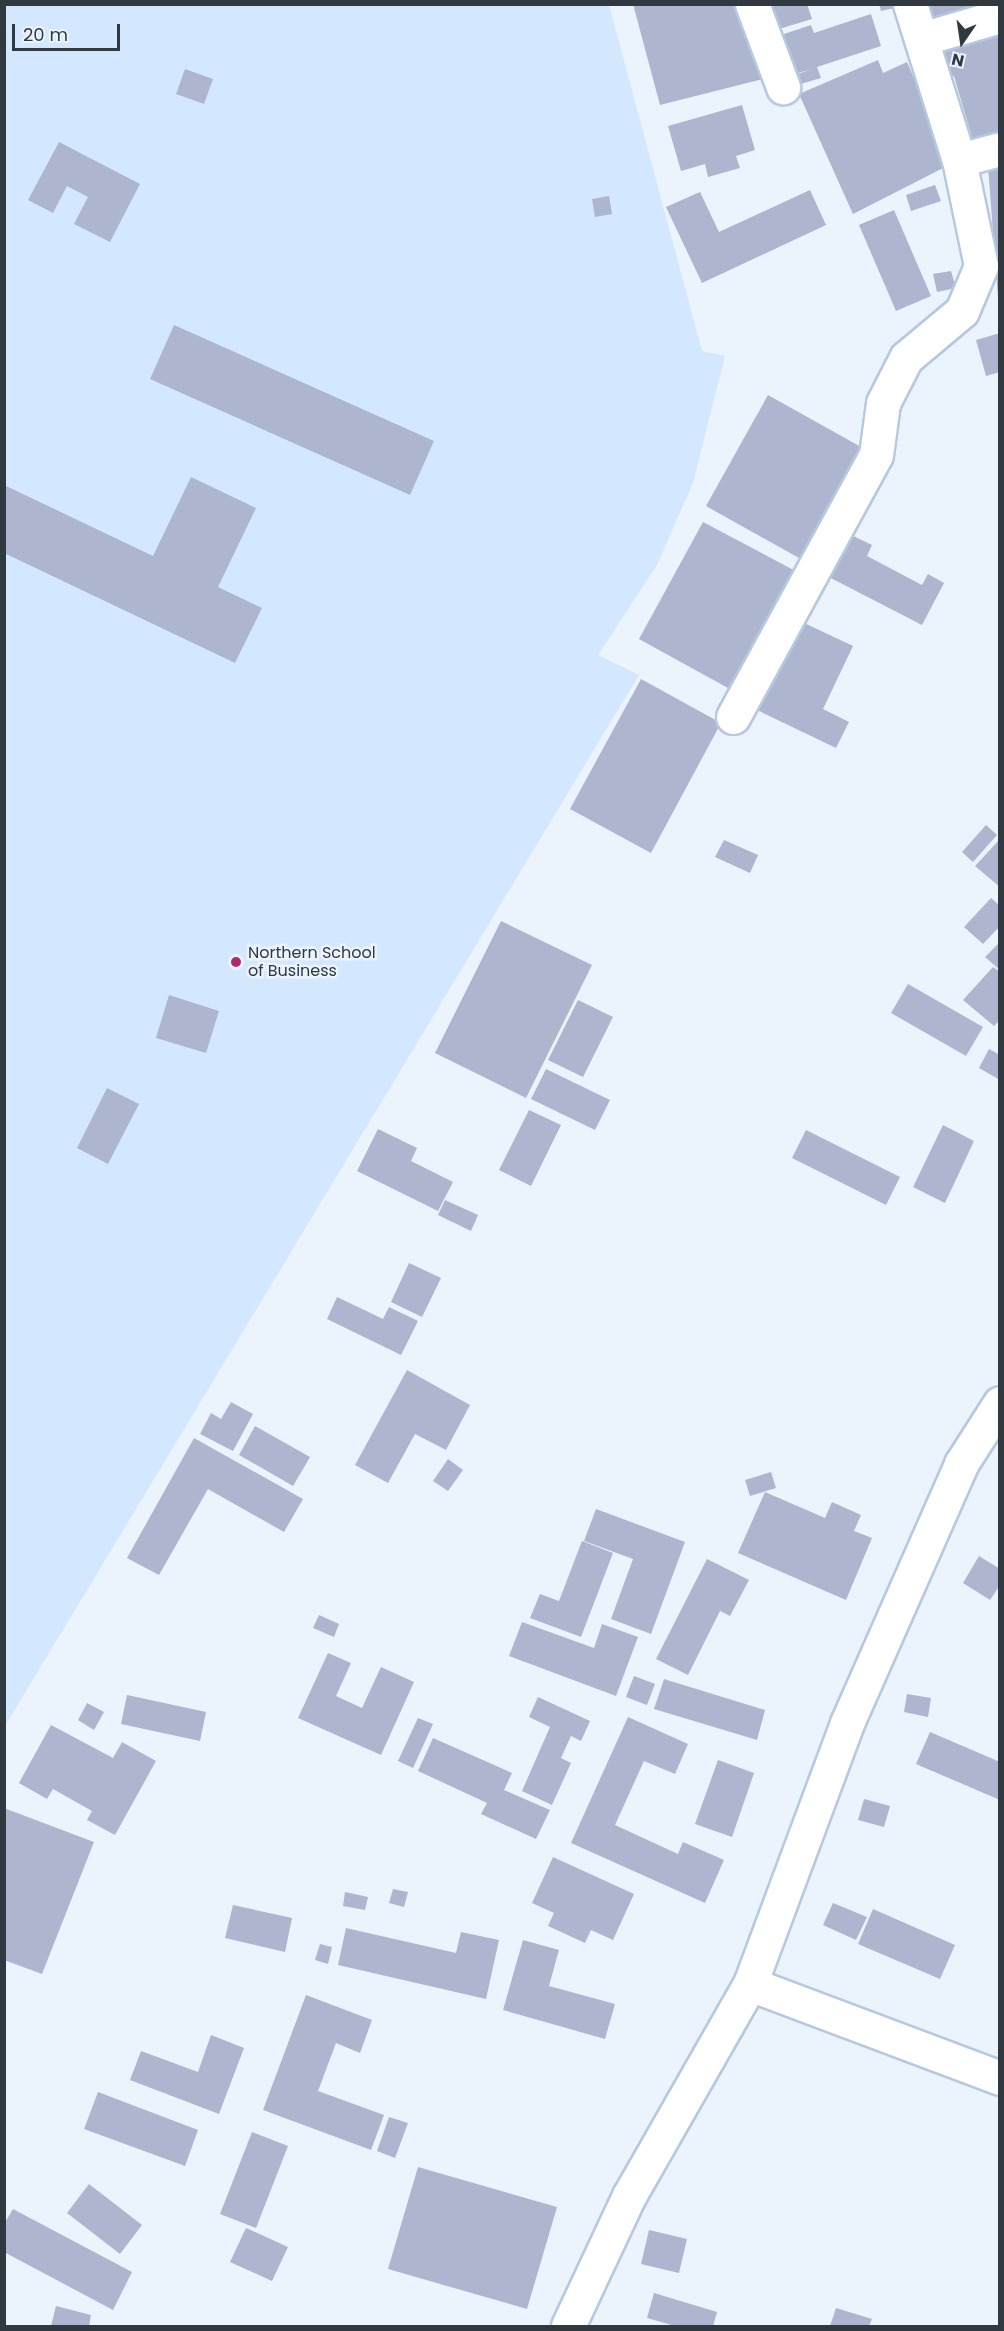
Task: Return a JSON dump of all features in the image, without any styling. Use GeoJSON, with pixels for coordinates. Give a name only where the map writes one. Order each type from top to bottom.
{"type":"FeatureCollection","features":[{"type":"Feature","properties":{"kind":"street"},"geometry":{"type":"LineString","coordinates":[[752,4],[783,87]]}},
{"type":"Feature","properties":{"kind":"street"},"geometry":{"type":"LineString","coordinates":[[733,717],[876,455],[883,403],[906,358],[962,311],[981,266],[959,160],[910,4]]}},
{"type":"Feature","properties":{"kind":"street"},"geometry":{"type":"LineString","coordinates":[[921,39],[999,16]]}},
{"type":"Feature","properties":{"kind":"street"},"geometry":{"type":"LineString","coordinates":[[959,160],[999,149]]}},
{"type":"Feature","properties":{"kind":"street"},"geometry":{"type":"LineString","coordinates":[[568,2326],[629,2196],[750,1984],[847,1723],[961,1464],[999,1403]]}},
{"type":"Feature","properties":{"kind":"street"},"geometry":{"type":"LineString","coordinates":[[750,1984],[999,2078]]}},
{"type":"Feature","properties":{"kind":"shaded area","name":"Northern School of Business"},"geometry":{"type":"Polygon","coordinates":[[[5,5],[609,5],[702,351],[725,356],[693,483],[657,565],[598,655],[639,675],[5,1726],[5,5]]]}},
{"type":"Feature","properties":{"kind":"building"},"geometry":{"type":"Polygon","coordinates":[[[633,4],[743,4],[763,79],[660,105],[633,4]]]}},
{"type":"Feature","properties":{"kind":"building"},"geometry":{"type":"Polygon","coordinates":[[[771,4],[807,4],[812,19],[779,29],[771,4]]]}},
{"type":"Feature","properties":{"kind":"building"},"geometry":{"type":"Polygon","coordinates":[[[879,4],[898,4],[899,7],[881,11],[879,4]]]}},
{"type":"Feature","properties":{"kind":"building"},"geometry":{"type":"Polygon","coordinates":[[[918,5],[1000,5],[926,31],[918,5]]]}},
{"type":"Feature","properties":{"kind":"building"},"geometry":{"type":"Polygon","coordinates":[[[871,14],[881,46],[817,67],[821,78],[797,85],[794,75],[813,69],[794,74],[781,35],[811,25],[814,33],[871,14]]]}},
{"type":"Feature","properties":{"kind":"building"},"geometry":{"type":"Polygon","coordinates":[[[1000,25],[1000,133],[973,141],[954,76],[943,79],[933,44],[1000,25]]]}},
{"type":"Feature","properties":{"kind":"building"},"geometry":{"type":"Polygon","coordinates":[[[878,60],[883,73],[907,62],[951,164],[853,214],[799,94],[878,60]]]}},
{"type":"Feature","properties":{"kind":"building"},"geometry":{"type":"Polygon","coordinates":[[[185,69],[213,79],[204,104],[176,94],[185,69]]]}},
{"type":"Feature","properties":{"kind":"building"},"geometry":{"type":"Polygon","coordinates":[[[742,105],[755,150],[736,156],[740,168],[708,177],[705,164],[681,171],[668,126],[742,105]]]}},
{"type":"Feature","properties":{"kind":"building"},"geometry":{"type":"Polygon","coordinates":[[[59,142],[140,184],[110,242],[74,224],[88,197],[67,186],[53,213],[28,200],[59,142]]]}},
{"type":"Feature","properties":{"kind":"building"},"geometry":{"type":"Polygon","coordinates":[[[1000,152],[1000,297],[998,297],[987,153],[1000,152]]]}},
{"type":"Feature","properties":{"kind":"building"},"geometry":{"type":"Polygon","coordinates":[[[935,185],[941,201],[911,211],[906,195],[935,185]]]}},
{"type":"Feature","properties":{"kind":"building"},"geometry":{"type":"Polygon","coordinates":[[[810,190],[826,225],[702,283],[666,207],[700,192],[719,232],[810,190]]]}},
{"type":"Feature","properties":{"kind":"building"},"geometry":{"type":"Polygon","coordinates":[[[609,196],[612,214],[595,217],[592,199],[609,196]]]}},
{"type":"Feature","properties":{"kind":"building"},"geometry":{"type":"Polygon","coordinates":[[[894,210],[931,296],[896,311],[859,225],[894,210]]]}},
{"type":"Feature","properties":{"kind":"building"},"geometry":{"type":"Polygon","coordinates":[[[951,271],[956,288],[937,292],[933,274],[951,271]]]}},
{"type":"Feature","properties":{"kind":"building"},"geometry":{"type":"Polygon","coordinates":[[[174,325],[434,441],[410,495],[150,379],[174,325]]]}},
{"type":"Feature","properties":{"kind":"building"},"geometry":{"type":"Polygon","coordinates":[[[1000,333],[1000,372],[986,376],[976,340],[1000,333]]]}},
{"type":"Feature","properties":{"kind":"building"},"geometry":{"type":"Polygon","coordinates":[[[768,395],[870,452],[808,563],[706,506],[768,395]]]}},
{"type":"Feature","properties":{"kind":"building"},"geometry":{"type":"Polygon","coordinates":[[[191,477],[256,508],[218,587],[262,608],[235,663],[4,553],[4,485],[153,556],[191,477]]]}},
{"type":"Feature","properties":{"kind":"building"},"geometry":{"type":"Polygon","coordinates":[[[703,522],[801,574],[737,693],[639,639],[703,522]]]}},
{"type":"Feature","properties":{"kind":"building"},"geometry":{"type":"Polygon","coordinates":[[[845,532],[872,545],[867,556],[922,585],[928,574],[944,583],[922,625],[823,574],[845,532]]]}},
{"type":"Feature","properties":{"kind":"building"},"geometry":{"type":"Polygon","coordinates":[[[800,621],[853,646],[823,709],[849,722],[836,748],[757,710],[800,621]]]}},
{"type":"Feature","properties":{"kind":"building"},"geometry":{"type":"Polygon","coordinates":[[[641,679],[721,723],[651,853],[570,809],[641,679]]]}},
{"type":"Feature","properties":{"kind":"building"},"geometry":{"type":"Polygon","coordinates":[[[986,825],[997,835],[973,862],[962,852],[986,825]]]}},
{"type":"Feature","properties":{"kind":"building"},"geometry":{"type":"Polygon","coordinates":[[[1000,839],[1000,887],[975,866],[1000,839]]]}},
{"type":"Feature","properties":{"kind":"building"},"geometry":{"type":"Polygon","coordinates":[[[724,840],[758,855],[750,873],[715,857],[724,840]]]}},
{"type":"Feature","properties":{"kind":"building"},"geometry":{"type":"Polygon","coordinates":[[[991,898],[1000,906],[1000,926],[983,944],[964,927],[991,898]]]}},
{"type":"Feature","properties":{"kind":"building"},"geometry":{"type":"Polygon","coordinates":[[[501,921],[592,965],[526,1098],[435,1053],[501,921]]]}},
{"type":"Feature","properties":{"kind":"building"},"geometry":{"type":"Polygon","coordinates":[[[998,944],[1000,946],[1000,970],[985,957],[998,944]]]}},
{"type":"Feature","properties":{"kind":"building"},"geometry":{"type":"Polygon","coordinates":[[[993,967],[1000,972],[1000,1020],[994,1026],[963,1000],[993,967]]]}},
{"type":"Feature","properties":{"kind":"building"},"geometry":{"type":"Polygon","coordinates":[[[908,984],[983,1027],[966,1056],[891,1013],[908,984]]]}},
{"type":"Feature","properties":{"kind":"building"},"geometry":{"type":"Polygon","coordinates":[[[169,995],[219,1011],[206,1053],[156,1038],[169,995]]]}},
{"type":"Feature","properties":{"kind":"building"},"geometry":{"type":"Polygon","coordinates":[[[578,1000],[613,1017],[583,1077],[548,1060],[578,1000]]]}},
{"type":"Feature","properties":{"kind":"building"},"geometry":{"type":"Polygon","coordinates":[[[989,1049],[1000,1055],[1000,1080],[979,1068],[989,1049]]]}},
{"type":"Feature","properties":{"kind":"building"},"geometry":{"type":"Polygon","coordinates":[[[546,1069],[610,1100],[595,1130],[531,1099],[546,1069]]]}},
{"type":"Feature","properties":{"kind":"building"},"geometry":{"type":"Polygon","coordinates":[[[107,1088],[139,1104],[108,1164],[77,1148],[107,1088]]]}},
{"type":"Feature","properties":{"kind":"building"},"geometry":{"type":"Polygon","coordinates":[[[529,1110],[561,1125],[531,1186],[499,1170],[529,1110]]]}},
{"type":"Feature","properties":{"kind":"building"},"geometry":{"type":"Polygon","coordinates":[[[943,1125],[974,1141],[945,1203],[913,1187],[943,1125]]]}},
{"type":"Feature","properties":{"kind":"building"},"geometry":{"type":"Polygon","coordinates":[[[378,1129],[417,1148],[411,1161],[453,1182],[438,1211],[357,1171],[378,1129]]]}},
{"type":"Feature","properties":{"kind":"building"},"geometry":{"type":"Polygon","coordinates":[[[806,1130],[900,1177],[886,1205],[792,1158],[806,1130]]]}},
{"type":"Feature","properties":{"kind":"building"},"geometry":{"type":"Polygon","coordinates":[[[445,1200],[478,1215],[471,1231],[438,1215],[445,1200]]]}},
{"type":"Feature","properties":{"kind":"building"},"geometry":{"type":"Polygon","coordinates":[[[409,1263],[441,1278],[422,1317],[391,1302],[409,1263]]]}},
{"type":"Feature","properties":{"kind":"building"},"geometry":{"type":"Polygon","coordinates":[[[337,1297],[383,1319],[389,1307],[418,1321],[401,1355],[327,1319],[337,1297]]]}},
{"type":"Feature","properties":{"kind":"building"},"geometry":{"type":"Polygon","coordinates":[[[407,1370],[470,1405],[446,1450],[415,1434],[388,1483],[355,1465],[407,1370]]]}},
{"type":"Feature","properties":{"kind":"building"},"geometry":{"type":"Polygon","coordinates":[[[231,1402],[253,1414],[233,1451],[200,1434],[211,1413],[221,1419],[231,1402]]]}},
{"type":"Feature","properties":{"kind":"building"},"geometry":{"type":"Polygon","coordinates":[[[255,1426],[310,1457],[293,1486],[239,1455],[255,1426]]]}},
{"type":"Feature","properties":{"kind":"building"},"geometry":{"type":"Polygon","coordinates":[[[194,1438],[303,1499],[284,1532],[208,1489],[159,1575],[127,1558],[194,1438]]]}},
{"type":"Feature","properties":{"kind":"building"},"geometry":{"type":"Polygon","coordinates":[[[448,1459],[463,1470],[448,1491],[433,1481],[448,1459]]]}},
{"type":"Feature","properties":{"kind":"building"},"geometry":{"type":"Polygon","coordinates":[[[771,1472],[776,1488],[750,1496],[745,1480],[771,1472]]]}},
{"type":"Feature","properties":{"kind":"building"},"geometry":{"type":"Polygon","coordinates":[[[765,1492],[825,1518],[832,1502],[861,1515],[854,1531],[872,1538],[846,1600],[738,1553],[765,1492]]]}},
{"type":"Feature","properties":{"kind":"building"},"geometry":{"type":"Polygon","coordinates":[[[596,1509],[685,1542],[651,1634],[611,1619],[633,1559],[584,1541],[596,1509]]]}},
{"type":"Feature","properties":{"kind":"building"},"geometry":{"type":"Polygon","coordinates":[[[582,1541],[613,1553],[581,1637],[530,1618],[540,1594],[559,1601],[582,1541]]]}},
{"type":"Feature","properties":{"kind":"building"},"geometry":{"type":"Polygon","coordinates":[[[979,1556],[1000,1569],[1000,1585],[990,1600],[963,1583],[979,1556]]]}},
{"type":"Feature","properties":{"kind":"building"},"geometry":{"type":"Polygon","coordinates":[[[707,1559],[749,1580],[730,1616],[720,1611],[688,1675],[656,1659],[707,1559]]]}},
{"type":"Feature","properties":{"kind":"building"},"geometry":{"type":"Polygon","coordinates":[[[319,1615],[339,1624],[334,1637],[313,1628],[319,1615]]]}},
{"type":"Feature","properties":{"kind":"building"},"geometry":{"type":"Polygon","coordinates":[[[522,1622],[594,1648],[602,1624],[638,1637],[616,1696],[509,1656],[522,1622]]]}},
{"type":"Feature","properties":{"kind":"building"},"geometry":{"type":"Polygon","coordinates":[[[328,1653],[351,1663],[336,1696],[362,1708],[381,1667],[414,1682],[381,1755],[298,1718],[328,1653]]]}},
{"type":"Feature","properties":{"kind":"building"},"geometry":{"type":"Polygon","coordinates":[[[634,1676],[655,1684],[647,1705],[626,1697],[634,1676]]]}},
{"type":"Feature","properties":{"kind":"building"},"geometry":{"type":"Polygon","coordinates":[[[664,1679],[765,1710],[757,1740],[654,1709],[664,1679]]]}},
{"type":"Feature","properties":{"kind":"building"},"geometry":{"type":"Polygon","coordinates":[[[907,1694],[931,1698],[928,1717],[904,1712],[907,1694]]]}},
{"type":"Feature","properties":{"kind":"building"},"geometry":{"type":"Polygon","coordinates":[[[127,1695],[206,1712],[200,1741],[121,1724],[127,1695]]]}},
{"type":"Feature","properties":{"kind":"building"},"geometry":{"type":"Polygon","coordinates":[[[538,1697],[590,1721],[581,1741],[571,1736],[561,1758],[571,1763],[552,1805],[522,1791],[550,1727],[529,1717],[538,1697]]]}},
{"type":"Feature","properties":{"kind":"building"},"geometry":{"type":"Polygon","coordinates":[[[87,1703],[104,1712],[94,1730],[78,1720],[87,1703]]]}},
{"type":"Feature","properties":{"kind":"building"},"geometry":{"type":"Polygon","coordinates":[[[628,1717],[688,1744],[675,1774],[644,1761],[615,1825],[678,1854],[683,1842],[724,1860],[705,1903],[571,1843],[628,1717]]]}},
{"type":"Feature","properties":{"kind":"building"},"geometry":{"type":"Polygon","coordinates":[[[418,1718],[433,1724],[413,1768],[398,1761],[418,1718]]]}},
{"type":"Feature","properties":{"kind":"building"},"geometry":{"type":"Polygon","coordinates":[[[51,1725],[113,1758],[122,1742],[156,1761],[115,1835],[87,1820],[92,1811],[53,1789],[47,1799],[19,1783],[51,1725]]]}},
{"type":"Feature","properties":{"kind":"building"},"geometry":{"type":"Polygon","coordinates":[[[930,1732],[1000,1762],[1000,1800],[916,1764],[930,1732]]]}},
{"type":"Feature","properties":{"kind":"building"},"geometry":{"type":"Polygon","coordinates":[[[433,1738],[512,1773],[504,1790],[550,1810],[536,1839],[481,1814],[487,1803],[418,1771],[433,1738]]]}},
{"type":"Feature","properties":{"kind":"building"},"geometry":{"type":"Polygon","coordinates":[[[718,1760],[754,1773],[732,1837],[695,1824],[718,1760]]]}},
{"type":"Feature","properties":{"kind":"building"},"geometry":{"type":"Polygon","coordinates":[[[864,1799],[890,1806],[884,1827],[858,1820],[864,1799]]]}},
{"type":"Feature","properties":{"kind":"building"},"geometry":{"type":"Polygon","coordinates":[[[4,1808],[94,1842],[42,1974],[4,1960],[4,1808]]]}},
{"type":"Feature","properties":{"kind":"building"},"geometry":{"type":"Polygon","coordinates":[[[553,1857],[634,1894],[613,1940],[591,1930],[585,1943],[548,1926],[554,1913],[532,1903],[553,1857]]]}},
{"type":"Feature","properties":{"kind":"building"},"geometry":{"type":"Polygon","coordinates":[[[393,1889],[408,1892],[404,1907],[389,1903],[393,1889]]]}},
{"type":"Feature","properties":{"kind":"building"},"geometry":{"type":"Polygon","coordinates":[[[345,1892],[368,1897],[365,1910],[343,1906],[345,1892]]]}},
{"type":"Feature","properties":{"kind":"building"},"geometry":{"type":"Polygon","coordinates":[[[833,1903],[867,1917],[856,1940],[823,1925],[833,1903]]]}},
{"type":"Feature","properties":{"kind":"building"},"geometry":{"type":"Polygon","coordinates":[[[233,1905],[292,1918],[285,1952],[225,1938],[233,1905]]]}},
{"type":"Feature","properties":{"kind":"building"},"geometry":{"type":"Polygon","coordinates":[[[873,1909],[955,1945],[940,1979],[858,1944],[873,1909]]]}},
{"type":"Feature","properties":{"kind":"building"},"geometry":{"type":"Polygon","coordinates":[[[346,1928],[456,1953],[461,1932],[499,1940],[486,1999],[338,1965],[346,1928]]]}},
{"type":"Feature","properties":{"kind":"building"},"geometry":{"type":"Polygon","coordinates":[[[523,1940],[559,1950],[549,1986],[615,2004],[605,2039],[503,2010],[523,1940]]]}},
{"type":"Feature","properties":{"kind":"building"},"geometry":{"type":"Polygon","coordinates":[[[320,1944],[332,1947],[328,1964],[315,1960],[320,1944]]]}},
{"type":"Feature","properties":{"kind":"building"},"geometry":{"type":"Polygon","coordinates":[[[306,1995],[372,2020],[360,2053],[336,2043],[318,2091],[384,2115],[371,2150],[263,2110],[306,1995]]]}},
{"type":"Feature","properties":{"kind":"building"},"geometry":{"type":"Polygon","coordinates":[[[211,2035],[244,2048],[219,2114],[130,2080],[141,2051],[198,2072],[211,2035]]]}},
{"type":"Feature","properties":{"kind":"building"},"geometry":{"type":"Polygon","coordinates":[[[98,2092],[198,2130],[185,2166],[84,2129],[98,2092]]]}},
{"type":"Feature","properties":{"kind":"building"},"geometry":{"type":"Polygon","coordinates":[[[389,2117],[408,2123],[395,2158],[377,2151],[389,2117]]]}},
{"type":"Feature","properties":{"kind":"building"},"geometry":{"type":"Polygon","coordinates":[[[252,2132],[288,2146],[256,2228],[220,2214],[252,2132]]]}},
{"type":"Feature","properties":{"kind":"building"},"geometry":{"type":"Polygon","coordinates":[[[418,2167],[557,2207],[527,2309],[388,2269],[418,2167]]]}},
{"type":"Feature","properties":{"kind":"building"},"geometry":{"type":"Polygon","coordinates":[[[89,2184],[142,2225],[120,2254],[67,2213],[89,2184]]]}},
{"type":"Feature","properties":{"kind":"building"},"geometry":{"type":"Polygon","coordinates":[[[13,2209],[132,2272],[113,2310],[4,2252],[4,2224],[13,2209]]]}},
{"type":"Feature","properties":{"kind":"building"},"geometry":{"type":"Polygon","coordinates":[[[246,2228],[288,2247],[272,2281],[230,2262],[246,2228]]]}},
{"type":"Feature","properties":{"kind":"building"},"geometry":{"type":"Polygon","coordinates":[[[649,2230],[687,2239],[679,2273],[641,2264],[649,2230]]]}},
{"type":"Feature","properties":{"kind":"building"},"geometry":{"type":"Polygon","coordinates":[[[654,2293],[717,2312],[713,2326],[675,2326],[647,2318],[654,2293]]]}},
{"type":"Feature","properties":{"kind":"building"},"geometry":{"type":"Polygon","coordinates":[[[56,2306],[91,2315],[89,2326],[51,2326],[56,2306]]]}},
{"type":"Feature","properties":{"kind":"building"},"geometry":{"type":"Polygon","coordinates":[[[836,2308],[872,2319],[869,2326],[830,2326],[836,2308]]]}},
{"type":"Feature","properties":{"kind":"place","name":"Northern School of Business"},"geometry":{"type":"Point","coordinates":[236,962]}}]}
